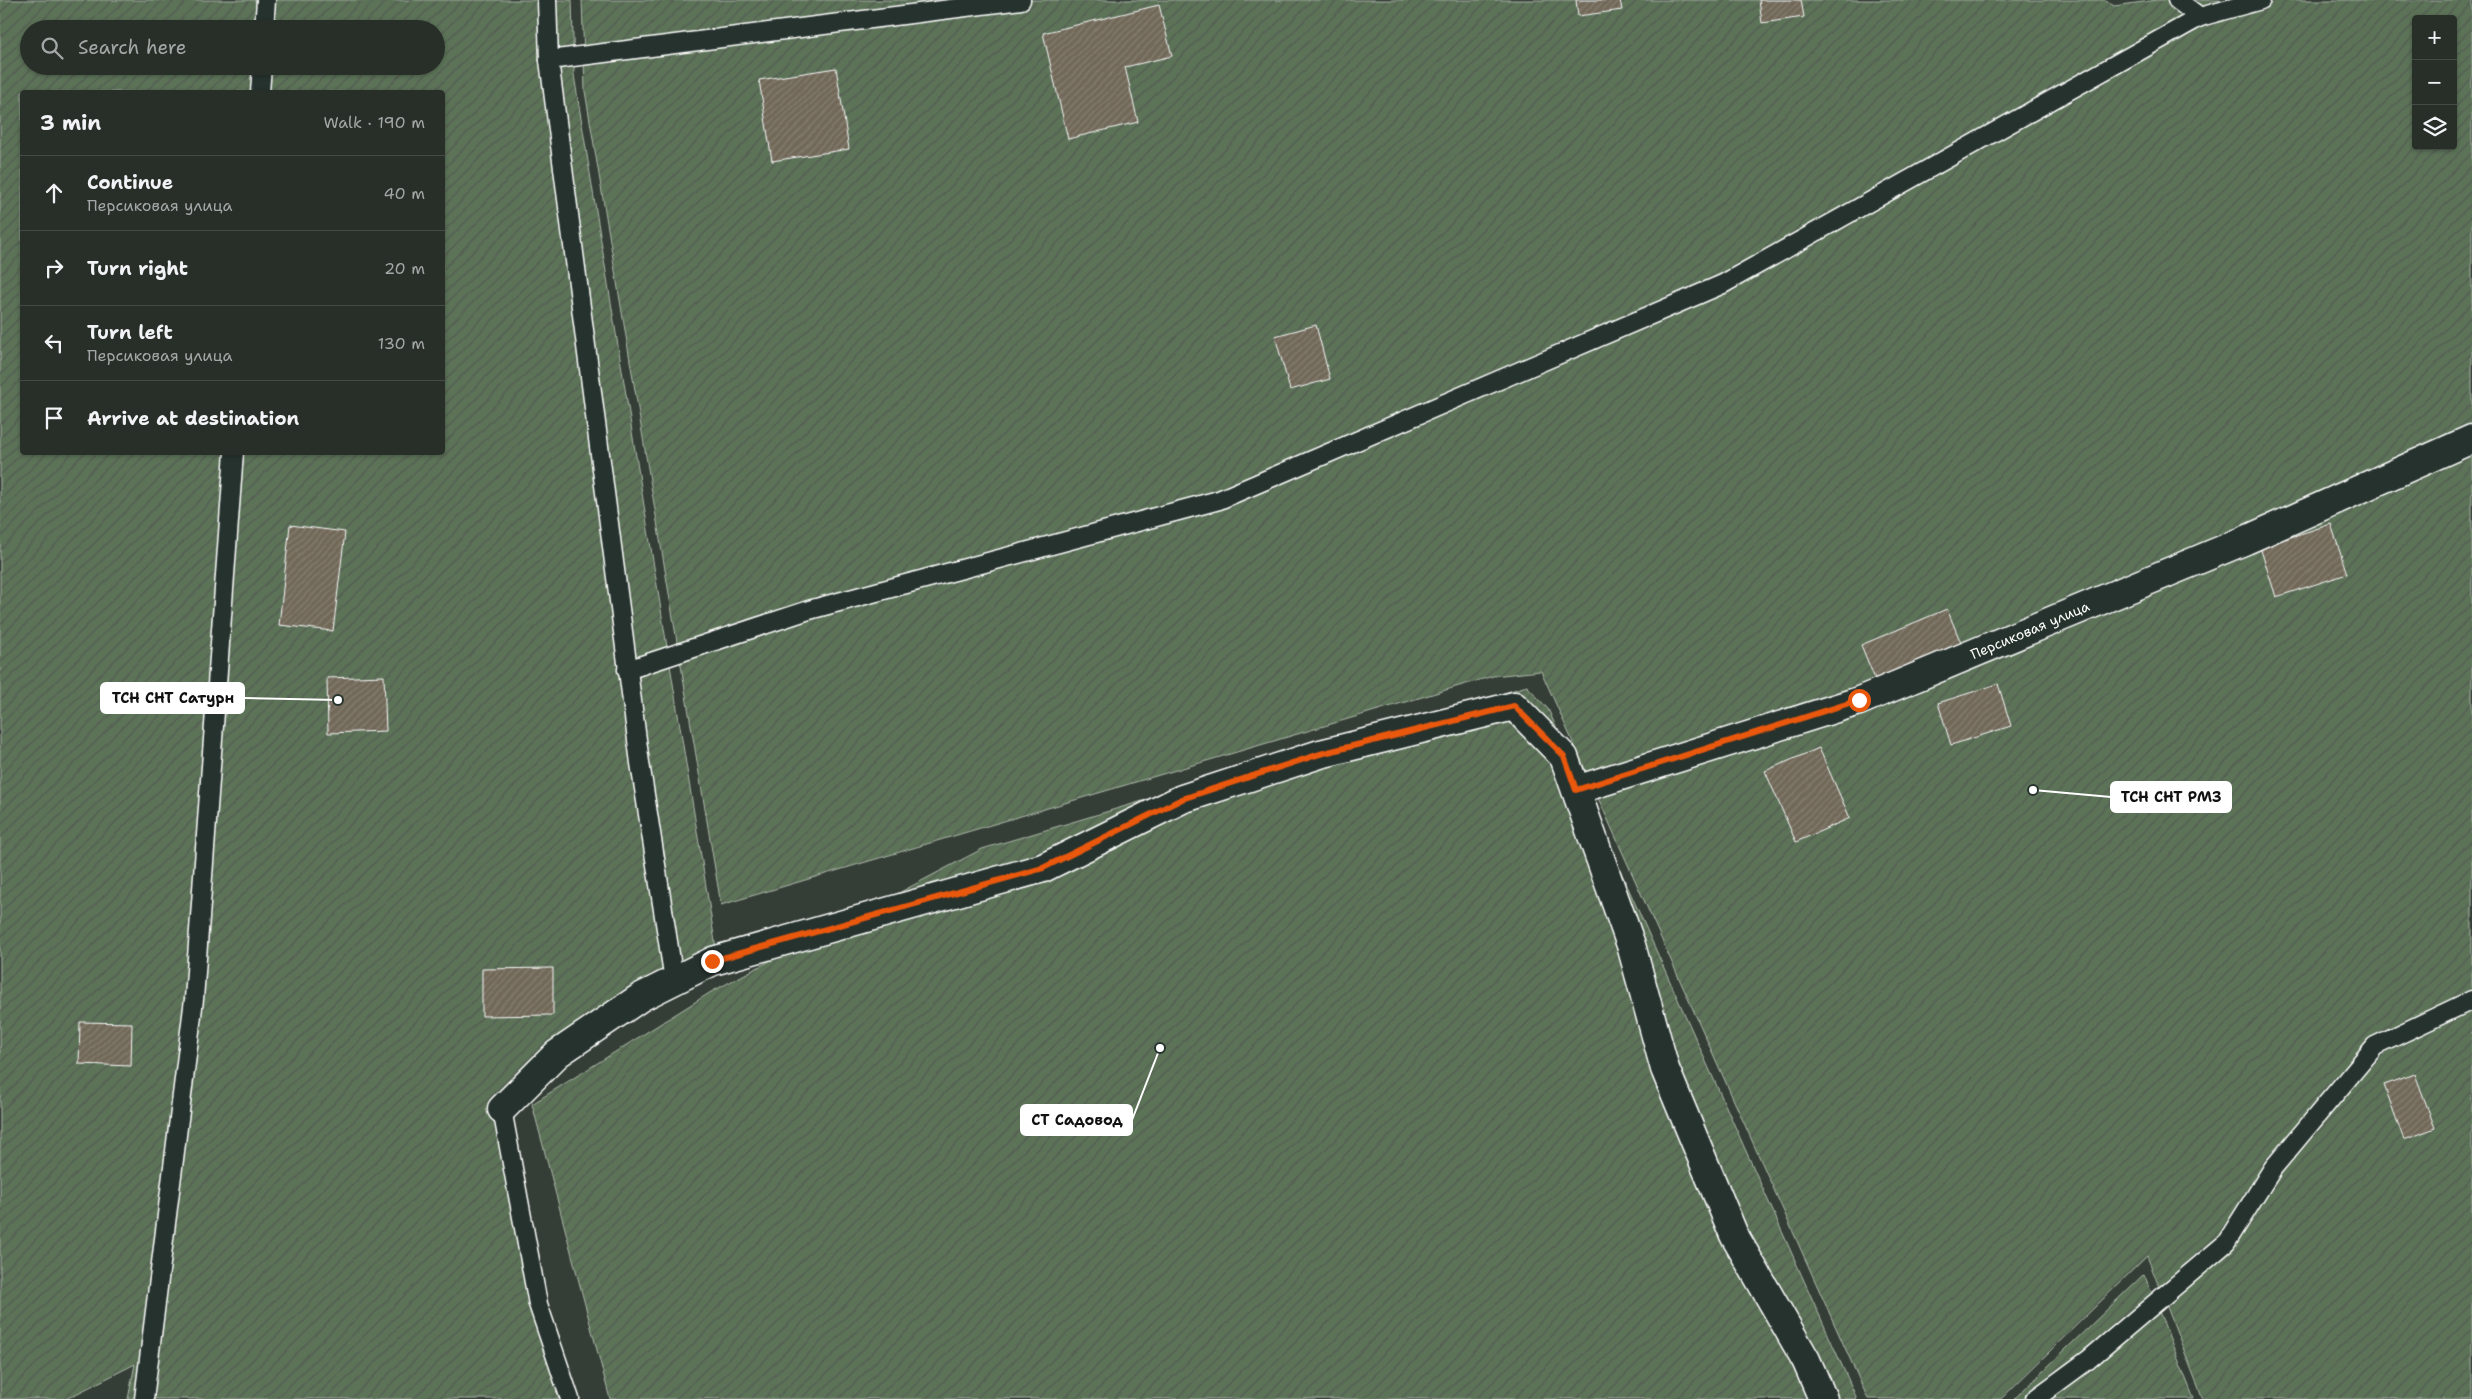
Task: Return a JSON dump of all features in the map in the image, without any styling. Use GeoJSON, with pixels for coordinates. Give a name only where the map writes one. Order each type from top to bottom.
{"type":"FeatureCollection","features":[{"type":"Feature","properties":{"kind":"street","name":"Персиковая улица"},"geometry":{"type":"LineString","coordinates":[[1576,790],[1859,700],[2246,540],[2472,439]]}},
{"type":"Feature","properties":{"kind":"street"},"geometry":{"type":"LineString","coordinates":[[502,1109],[557,1054],[641,997],[712,961],[1043,868],[1182,799],[1320,754],[1514,706],[1564,756],[1631,945],[1664,1069],[1734,1235],[1806,1360],[1823,1399]]}},
{"type":"Feature","properties":{"kind":"lane"},"geometry":{"type":"LineString","coordinates":[[265,20],[266,0]]}},
{"type":"Feature","properties":{"kind":"lane"},"geometry":{"type":"LineString","coordinates":[[547,0],[549,60],[627,670],[674,980]]}},
{"type":"Feature","properties":{"kind":"lane"},"geometry":{"type":"LineString","coordinates":[[549,60],[1021,0]]}},
{"type":"Feature","properties":{"kind":"lane"},"geometry":{"type":"LineString","coordinates":[[2177,0],[2200,17]]}},
{"type":"Feature","properties":{"kind":"lane"},"geometry":{"type":"LineString","coordinates":[[627,670],[809,610],[1219,500],[1723,284],[2200,17],[2261,0]]}},
{"type":"Feature","properties":{"kind":"lane"},"geometry":{"type":"LineString","coordinates":[[260,90],[261,75]]}},
{"type":"Feature","properties":{"kind":"lane"},"geometry":{"type":"LineString","coordinates":[[144,1399],[194,999],[234,455]]}},
{"type":"Feature","properties":{"kind":"lane"},"geometry":{"type":"LineString","coordinates":[[2035,1399],[2088,1360],[2226,1243],[2273,1168],[2375,1046],[2472,1000]]}},
{"type":"Feature","properties":{"kind":"lane"},"geometry":{"type":"LineString","coordinates":[[502,1109],[538,1304],[570,1399]]}},
{"type":"Feature","properties":{"kind":"green space"},"geometry":{"type":"Polygon","coordinates":[[[0,0],[572,0],[574,75],[716,948],[497,1104],[500,1139],[549,1366],[559,1399],[128,1399],[135,1364],[66,1399],[0,1399],[0,0]]]}},
{"type":"Feature","properties":{"kind":"green space"},"geometry":{"type":"Polygon","coordinates":[[[582,0],[2106,0],[2114,6],[2157,0],[2472,0],[2472,1399],[2203,1399],[2147,1256],[2001,1399],[1868,1399],[1541,671],[1493,676],[721,905],[585,91],[582,0]]]}},
{"type":"Feature","properties":{"kind":"green space"},"geometry":{"type":"Polygon","coordinates":[[[1527,686],[1548,709],[1857,1399],[610,1399],[532,1104],[711,992],[982,849],[1527,686]]]}},
{"type":"Feature","properties":{"kind":"green space"},"geometry":{"type":"Polygon","coordinates":[[[2144,1274],[2194,1399],[2014,1399],[2144,1274]]]}},
{"type":"Feature","properties":{"kind":"building"},"geometry":{"type":"Polygon","coordinates":[[[1576,0],[1620,0],[1622,10],[1578,16],[1576,0]]]}},
{"type":"Feature","properties":{"kind":"building"},"geometry":{"type":"Polygon","coordinates":[[[1759,0],[1801,0],[1804,17],[1762,23],[1759,0]]]}},
{"type":"Feature","properties":{"kind":"building"},"geometry":{"type":"Polygon","coordinates":[[[1159,5],[1172,56],[1125,67],[1138,122],[1068,139],[1043,33],[1159,5]]]}},
{"type":"Feature","properties":{"kind":"building"},"geometry":{"type":"Polygon","coordinates":[[[836,68],[849,149],[772,161],[759,80],[836,68]]]}},
{"type":"Feature","properties":{"kind":"building"},"geometry":{"type":"Polygon","coordinates":[[[1316,325],[1330,379],[1290,390],[1275,336],[1316,325]]]}},
{"type":"Feature","properties":{"kind":"building"},"geometry":{"type":"Polygon","coordinates":[[[2331,524],[2347,574],[2276,597],[2260,547],[2331,524]]]}},
{"type":"Feature","properties":{"kind":"building"},"geometry":{"type":"Polygon","coordinates":[[[290,525],[345,532],[333,631],[279,625],[290,525]]]}},
{"type":"Feature","properties":{"kind":"building"},"geometry":{"type":"Polygon","coordinates":[[[1947,609],[1961,643],[1875,679],[1861,645],[1947,609]]]}},
{"type":"Feature","properties":{"kind":"building"},"geometry":{"type":"Polygon","coordinates":[[[384,676],[386,731],[328,733],[327,678],[384,676]]]}},
{"type":"Feature","properties":{"kind":"building"},"geometry":{"type":"Polygon","coordinates":[[[1998,684],[2011,726],[1951,745],[1938,703],[1998,684]]]}},
{"type":"Feature","properties":{"kind":"building"},"geometry":{"type":"Polygon","coordinates":[[[1819,748],[1850,818],[1796,842],[1765,771],[1819,748]]]}},
{"type":"Feature","properties":{"kind":"building"},"geometry":{"type":"Polygon","coordinates":[[[553,968],[553,1015],[482,1016],[482,969],[553,968]]]}},
{"type":"Feature","properties":{"kind":"building"},"geometry":{"type":"Polygon","coordinates":[[[80,1022],[132,1023],[131,1066],[79,1064],[80,1022]]]}},
{"type":"Feature","properties":{"kind":"building"},"geometry":{"type":"Polygon","coordinates":[[[2415,1074],[2435,1128],[2404,1140],[2384,1085],[2415,1074]]]}},
{"type":"Feature","properties":{"kind":"place","name":"ТСН СНТ Сатурн"},"geometry":{"type":"Point","coordinates":[338,700]}},
{"type":"Feature","properties":{"kind":"place","name":"ТСН СНТ РМЗ"},"geometry":{"type":"Point","coordinates":[2033,790]}},
{"type":"Feature","properties":{"kind":"place","name":"СТ Садовод"},"geometry":{"type":"Point","coordinates":[1160,1048]}},
{"type":"Feature","properties":{"kind":"route"},"geometry":{"type":"LineString","coordinates":[[712,961],[1043,868],[1182,799],[1320,754],[1514,706],[1564,756],[1576,790],[1859,700]]}}]}
